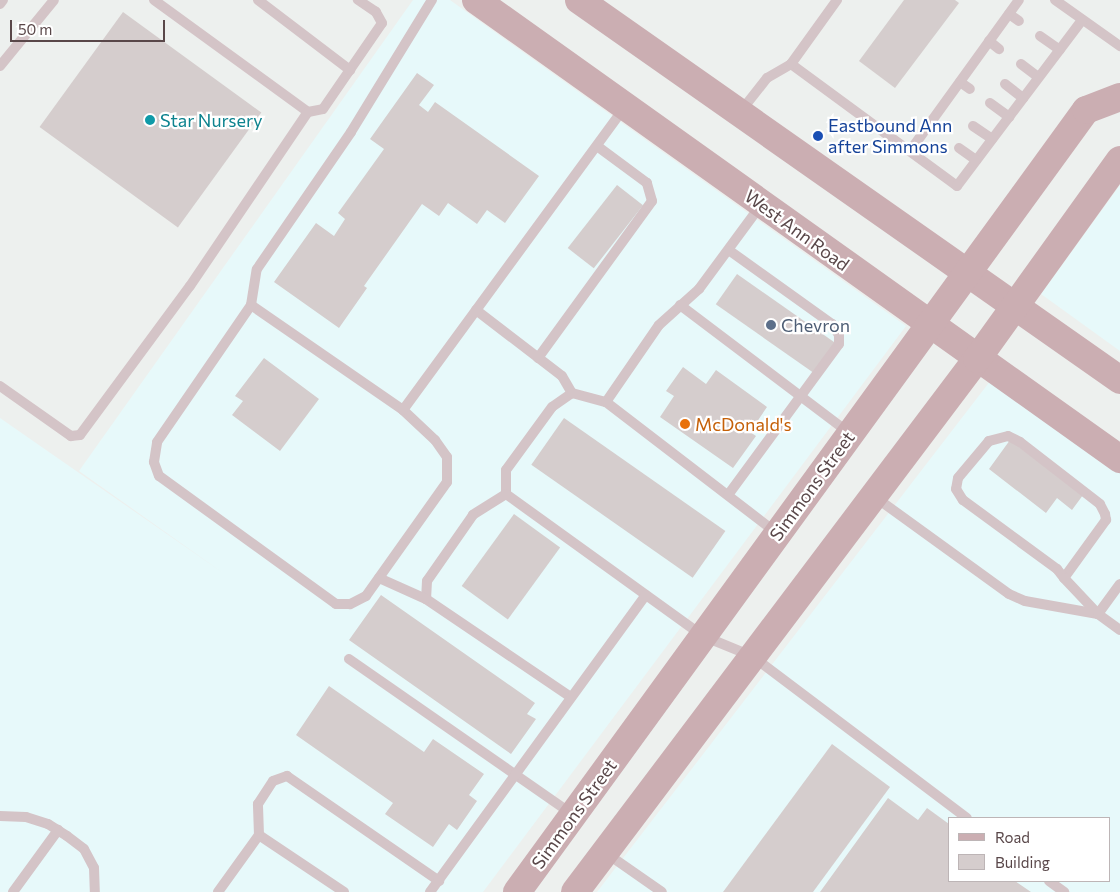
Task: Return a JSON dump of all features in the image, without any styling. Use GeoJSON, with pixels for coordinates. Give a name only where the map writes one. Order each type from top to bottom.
{"type":"FeatureCollection","features":[{"type":"Feature","properties":{"kind":"main road","name":"West Ann Road"},"geometry":{"type":"LineString","coordinates":[[476,0],[977,359],[1120,459]]}},
{"type":"Feature","properties":{"kind":"main road"},"geometry":{"type":"LineString","coordinates":[[579,0],[969,271],[1120,380]]}},
{"type":"Feature","properties":{"kind":"main road","name":"Simmons Street"},"geometry":{"type":"LineString","coordinates":[[517,892],[1086,110],[1120,97]]}},
{"type":"Feature","properties":{"kind":"main road"},"geometry":{"type":"LineString","coordinates":[[575,892],[977,359],[1120,160]]}},
{"type":"Feature","properties":{"kind":"lane"},"geometry":{"type":"LineString","coordinates":[[0,4],[3,0]]}},
{"type":"Feature","properties":{"kind":"lane"},"geometry":{"type":"LineString","coordinates":[[0,66],[54,0]]}},
{"type":"Feature","properties":{"kind":"lane"},"geometry":{"type":"LineString","coordinates":[[154,0],[308,112]]}},
{"type":"Feature","properties":{"kind":"lane"},"geometry":{"type":"LineString","coordinates":[[258,0],[350,70]]}},
{"type":"Feature","properties":{"kind":"lane"},"geometry":{"type":"LineString","coordinates":[[0,386],[71,436],[80,435],[190,286],[308,112],[323,109],[382,23],[376,12],[358,0]]}},
{"type":"Feature","properties":{"kind":"lane"},"geometry":{"type":"LineString","coordinates":[[251,305],[403,410],[435,440],[449,465],[447,482],[379,578],[366,596],[350,604],[336,604],[159,476],[154,462],[157,442],[251,305],[257,269],[351,132],[432,0]]}},
{"type":"Feature","properties":{"kind":"lane"},"geometry":{"type":"LineString","coordinates":[[740,112],[767,78],[791,64],[837,0]]}},
{"type":"Feature","properties":{"kind":"lane"},"geometry":{"type":"LineString","coordinates":[[910,151],[1019,0]]}},
{"type":"Feature","properties":{"kind":"lane"},"geometry":{"type":"LineString","coordinates":[[1054,0],[1120,46]]}},
{"type":"Feature","properties":{"kind":"lane"},"geometry":{"type":"LineString","coordinates":[[1009,14],[1019,21]]}},
{"type":"Feature","properties":{"kind":"lane"},"geometry":{"type":"LineString","coordinates":[[791,64],[957,186],[1082,20]]}},
{"type":"Feature","properties":{"kind":"lane"},"geometry":{"type":"LineString","coordinates":[[1040,36],[1060,50]]}},
{"type":"Feature","properties":{"kind":"lane"},"geometry":{"type":"LineString","coordinates":[[989,41],[999,49]]}},
{"type":"Feature","properties":{"kind":"lane"},"geometry":{"type":"LineString","coordinates":[[975,61],[984,68]]}},
{"type":"Feature","properties":{"kind":"lane"},"geometry":{"type":"LineString","coordinates":[[1021,64],[1038,77]]}},
{"type":"Feature","properties":{"kind":"lane"},"geometry":{"type":"LineString","coordinates":[[960,82],[970,89]]}},
{"type":"Feature","properties":{"kind":"lane"},"geometry":{"type":"LineString","coordinates":[[1005,84],[1023,98]]}},
{"type":"Feature","properties":{"kind":"lane"},"geometry":{"type":"LineString","coordinates":[[990,103],[1009,117]]}},
{"type":"Feature","properties":{"kind":"lane"},"geometry":{"type":"LineString","coordinates":[[943,104],[953,111]]}},
{"type":"Feature","properties":{"kind":"lane"},"geometry":{"type":"LineString","coordinates":[[403,410],[625,107]]}},
{"type":"Feature","properties":{"kind":"lane"},"geometry":{"type":"LineString","coordinates":[[928,125],[938,132]]}},
{"type":"Feature","properties":{"kind":"lane"},"geometry":{"type":"LineString","coordinates":[[973,126],[992,139]]}},
{"type":"Feature","properties":{"kind":"lane"},"geometry":{"type":"LineString","coordinates":[[538,358],[652,201],[647,183],[597,146]]}},
{"type":"Feature","properties":{"kind":"lane"},"geometry":{"type":"LineString","coordinates":[[959,148],[976,160]]}},
{"type":"Feature","properties":{"kind":"lane"},"geometry":{"type":"LineString","coordinates":[[606,402],[659,325],[699,289],[730,251],[761,204]]}},
{"type":"Feature","properties":{"kind":"lane"},"geometry":{"type":"LineString","coordinates":[[728,495],[840,344],[839,335],[832,324],[730,251]]}},
{"type":"Feature","properties":{"kind":"lane"},"geometry":{"type":"LineString","coordinates":[[680,305],[850,433]]}},
{"type":"Feature","properties":{"kind":"lane"},"geometry":{"type":"LineString","coordinates":[[476,310],[562,376],[572,393],[606,402],[778,533]]}},
{"type":"Feature","properties":{"kind":"lane"},"geometry":{"type":"LineString","coordinates":[[506,494],[506,470],[552,407],[572,393]]}},
{"type":"Feature","properties":{"kind":"lane"},"geometry":{"type":"LineString","coordinates":[[1064,578],[1106,520],[1100,504],[1020,442],[1008,436],[989,440],[958,478],[956,489],[963,500],[1064,578],[1098,614],[1120,630]]}},
{"type":"Feature","properties":{"kind":"lane"},"geometry":{"type":"LineString","coordinates":[[426,599],[427,581],[473,514],[506,494]]}},
{"type":"Feature","properties":{"kind":"lane"},"geometry":{"type":"LineString","coordinates":[[506,494],[703,636],[752,656],[966,817]]}},
{"type":"Feature","properties":{"kind":"lane"},"geometry":{"type":"LineString","coordinates":[[873,496],[1009,594],[1025,601],[1098,614]]}},
{"type":"Feature","properties":{"kind":"lane"},"geometry":{"type":"LineString","coordinates":[[379,578],[426,599],[571,697]]}},
{"type":"Feature","properties":{"kind":"lane"},"geometry":{"type":"LineString","coordinates":[[1098,614],[1120,584]]}},
{"type":"Feature","properties":{"kind":"lane"},"geometry":{"type":"LineString","coordinates":[[430,892],[646,595]]}},
{"type":"Feature","properties":{"kind":"lane"},"geometry":{"type":"LineString","coordinates":[[349,659],[573,814]]}},
{"type":"Feature","properties":{"kind":"lane"},"geometry":{"type":"LineString","coordinates":[[218,892],[259,835],[258,804],[273,781],[287,776],[439,881]]}},
{"type":"Feature","properties":{"kind":"lane"},"geometry":{"type":"LineString","coordinates":[[0,816],[26,817],[58,830],[84,849],[94,868],[95,892]]}},
{"type":"Feature","properties":{"kind":"lane"},"geometry":{"type":"LineString","coordinates":[[13,892],[58,830]]}},
{"type":"Feature","properties":{"kind":"lane"},"geometry":{"type":"LineString","coordinates":[[259,835],[344,892]]}},
{"type":"Feature","properties":{"kind":"lane"},"geometry":{"type":"LineString","coordinates":[[605,852],[662,892]]}},
{"type":"Feature","properties":{"kind":"lane"},"geometry":{"type":"LineString","coordinates":[[1050,882],[1064,892]]}},
{"type":"Feature","properties":{"kind":"shaded area"},"geometry":{"type":"Polygon","coordinates":[[[413,0],[450,0],[906,326],[483,892],[0,892],[0,418],[226,575],[79,471],[413,0]]]}},
{"type":"Feature","properties":{"kind":"shaded area"},"geometry":{"type":"Polygon","coordinates":[[[1120,185],[1120,351],[1041,294],[1120,185]]]}},
{"type":"Feature","properties":{"kind":"shaded area"},"geometry":{"type":"Polygon","coordinates":[[[991,380],[1120,471],[1120,892],[597,892],[991,380]]]}},
{"type":"Feature","properties":{"kind":"building"},"geometry":{"type":"Polygon","coordinates":[[[904,0],[955,0],[959,3],[895,88],[859,61],[904,0]]]}},
{"type":"Feature","properties":{"kind":"building","name":"Star Nursery"},"geometry":{"type":"Polygon","coordinates":[[[123,12],[261,113],[178,227],[40,127],[123,12]]]}},
{"type":"Feature","properties":{"kind":"building"},"geometry":{"type":"Polygon","coordinates":[[[417,73],[434,85],[419,105],[428,112],[435,102],[539,176],[505,223],[487,210],[477,224],[448,203],[439,216],[422,204],[364,286],[367,288],[339,328],[274,282],[316,223],[334,236],[345,219],[338,213],[384,149],[370,139],[417,73]]]}},
{"type":"Feature","properties":{"kind":"building"},"geometry":{"type":"Polygon","coordinates":[[[617,185],[643,205],[594,268],[568,248],[617,185]]]}},
{"type":"Feature","properties":{"kind":"building"},"geometry":{"type":"Polygon","coordinates":[[[737,274],[836,343],[815,374],[716,304],[737,274]]]}},
{"type":"Feature","properties":{"kind":"building"},"geometry":{"type":"Polygon","coordinates":[[[264,358],[319,399],[280,451],[232,415],[243,401],[235,396],[264,358]]]}},
{"type":"Feature","properties":{"kind":"building"},"geometry":{"type":"Polygon","coordinates":[[[683,367],[706,384],[716,370],[767,407],[750,432],[756,436],[733,468],[660,417],[674,396],[666,391],[683,367]]]}},
{"type":"Feature","properties":{"kind":"building"},"geometry":{"type":"Polygon","coordinates":[[[564,418],[725,531],[693,578],[531,465],[564,418]]]}},
{"type":"Feature","properties":{"kind":"building"},"geometry":{"type":"Polygon","coordinates":[[[1010,440],[1083,495],[1072,510],[1057,498],[1046,513],[989,469],[1010,440]]]}},
{"type":"Feature","properties":{"kind":"building"},"geometry":{"type":"Polygon","coordinates":[[[514,514],[560,548],[508,620],[462,586],[514,514]]]}},
{"type":"Feature","properties":{"kind":"building"},"geometry":{"type":"Polygon","coordinates":[[[381,595],[535,703],[527,714],[536,719],[511,754],[349,640],[381,595]]]}},
{"type":"Feature","properties":{"kind":"building"},"geometry":{"type":"Polygon","coordinates":[[[329,686],[424,752],[433,739],[484,774],[469,795],[477,801],[457,830],[449,824],[433,847],[385,814],[393,803],[296,735],[329,686]]]}},
{"type":"Feature","properties":{"kind":"building"},"geometry":{"type":"Polygon","coordinates":[[[832,744],[890,787],[813,892],[723,892],[832,744]]]}},
{"type":"Feature","properties":{"kind":"building"},"geometry":{"type":"Polygon","coordinates":[[[888,798],[918,820],[927,808],[948,823],[948,882],[1016,882],[1031,892],[820,892],[888,798]]]}},
{"type":"Feature","properties":{"kind":"place","name":"Star Nursery"},"geometry":{"type":"Point","coordinates":[150,120]}},
{"type":"Feature","properties":{"kind":"place","name":"Eastbound Ann after Simmons"},"geometry":{"type":"Point","coordinates":[818,136]}},
{"type":"Feature","properties":{"kind":"place","name":"Chevron"},"geometry":{"type":"Point","coordinates":[771,325]}},
{"type":"Feature","properties":{"kind":"place","name":"McDonald's"},"geometry":{"type":"Point","coordinates":[685,424]}}]}
